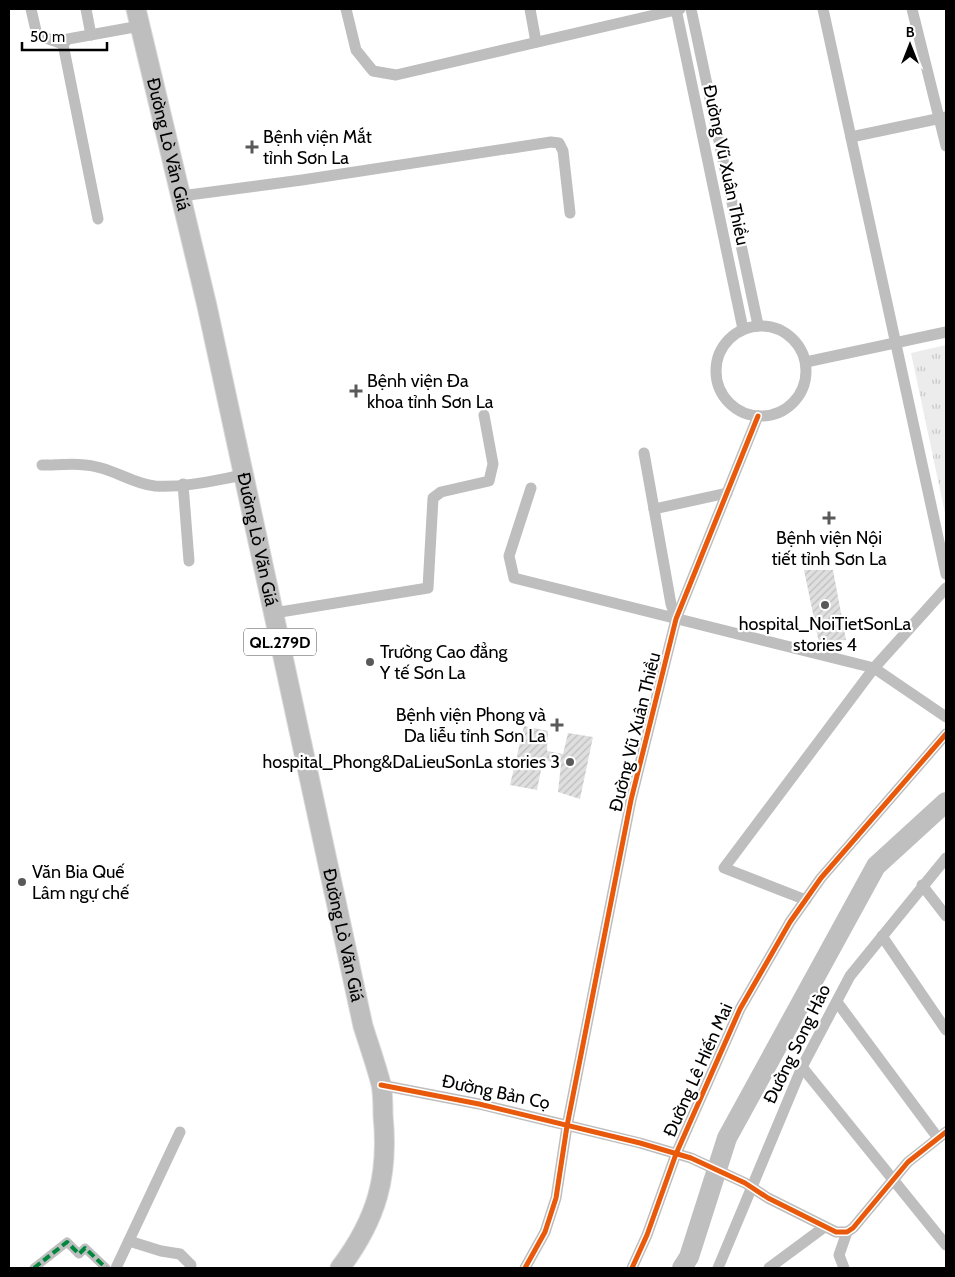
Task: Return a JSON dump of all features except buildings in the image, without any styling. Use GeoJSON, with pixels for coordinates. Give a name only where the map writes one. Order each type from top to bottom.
{"type":"FeatureCollection","features":[{"type":"Feature","properties":{"kind":"highway","name":"Đường Lò Văn Giá"},"geometry":{"type":"LineString","coordinates":[[138,17],[181,196],[244,475],[363,1026],[381,1085],[385,1131],[384,1172],[376,1206],[361,1236],[340,1268]]}},
{"type":"Feature","properties":{"kind":"street"},"geometry":{"type":"LineString","coordinates":[[31,9],[37,35],[63,44]]}},
{"type":"Feature","properties":{"kind":"street"},"geometry":{"type":"LineString","coordinates":[[86,9],[91,35]]}},
{"type":"Feature","properties":{"kind":"street"},"geometry":{"type":"LineString","coordinates":[[346,9],[356,50],[373,70],[396,75],[677,9]]}},
{"type":"Feature","properties":{"kind":"street"},"geometry":{"type":"LineString","coordinates":[[530,9],[536,42]]}},
{"type":"Feature","properties":{"kind":"street","name":"Đường Vũ Xuân Thiều"},"geometry":{"type":"LineString","coordinates":[[677,9],[743,329]]}},
{"type":"Feature","properties":{"kind":"street","name":"Đường Vũ Xuân Thiều"},"geometry":{"type":"LineString","coordinates":[[691,9],[758,325]]}},
{"type":"Feature","properties":{"kind":"street"},"geometry":{"type":"LineString","coordinates":[[823,9],[946,574]]}},
{"type":"Feature","properties":{"kind":"street"},"geometry":{"type":"LineString","coordinates":[[912,9],[943,118],[946,146]]}},
{"type":"Feature","properties":{"kind":"street"},"geometry":{"type":"LineString","coordinates":[[63,44],[68,39],[91,35],[138,17]]}},
{"type":"Feature","properties":{"kind":"street"},"geometry":{"type":"LineString","coordinates":[[63,44],[98,219]]}},
{"type":"Feature","properties":{"kind":"street"},"geometry":{"type":"LineString","coordinates":[[851,137],[943,118]]}},
{"type":"Feature","properties":{"kind":"street"},"geometry":{"type":"LineString","coordinates":[[181,196],[302,180],[552,142],[558,144],[563,151],[570,213]]}},
{"type":"Feature","properties":{"kind":"street"},"geometry":{"type":"LineString","coordinates":[[758,325],[786,332],[797,343],[806,362],[805,385],[798,399],[786,409],[773,415],[758,416],[743,412],[730,404],[721,392],[716,378],[716,363],[721,349],[730,337],[743,329],[758,325]]}},
{"type":"Feature","properties":{"kind":"street"},"geometry":{"type":"LineString","coordinates":[[806,362],[946,332]]}},
{"type":"Feature","properties":{"kind":"street"},"geometry":{"type":"LineString","coordinates":[[274,613],[428,588],[433,498],[441,492],[489,481],[493,464],[484,416]]}},
{"type":"Feature","properties":{"kind":"street","name":"Đường Vũ Xuân Thiều"},"geometry":{"type":"LineString","coordinates":[[525,1268],[551,1218],[556,1198],[567,1126],[631,800],[676,619],[758,416]]}},
{"type":"Feature","properties":{"kind":"street"},"geometry":{"type":"LineString","coordinates":[[644,453],[671,604],[676,619]]}},
{"type":"Feature","properties":{"kind":"street"},"geometry":{"type":"LineString","coordinates":[[42,465],[89,465],[111,471],[136,482],[156,486],[244,475]]}},
{"type":"Feature","properties":{"kind":"street"},"geometry":{"type":"LineString","coordinates":[[184,484],[189,561]]}},
{"type":"Feature","properties":{"kind":"street"},"geometry":{"type":"LineString","coordinates":[[531,488],[509,556],[514,578],[874,668],[946,717]]}},
{"type":"Feature","properties":{"kind":"street"},"geometry":{"type":"LineString","coordinates":[[654,509],[727,494]]}},
{"type":"Feature","properties":{"kind":"street"},"geometry":{"type":"LineString","coordinates":[[806,900],[724,868],[874,668],[946,588]]}},
{"type":"Feature","properties":{"kind":"street","name":"Đường Lê Hiến Mai"},"geometry":{"type":"LineString","coordinates":[[632,1268],[653,1220],[676,1154],[740,1008],[790,922],[821,878],[946,734]]}},
{"type":"Feature","properties":{"kind":"street","name":"Đường Song Hào"},"geometry":{"type":"LineString","coordinates":[[718,1268],[749,1185],[802,1067],[850,976],[946,858]]}},
{"type":"Feature","properties":{"kind":"street"},"geometry":{"type":"LineString","coordinates":[[922,886],[946,916]]}},
{"type":"Feature","properties":{"kind":"street"},"geometry":{"type":"LineString","coordinates":[[882,936],[946,1030]]}},
{"type":"Feature","properties":{"kind":"street"},"geometry":{"type":"LineString","coordinates":[[837,1002],[942,1135],[908,1162],[857,1224],[847,1232],[839,1255],[844,1268]]}},
{"type":"Feature","properties":{"kind":"street"},"geometry":{"type":"LineString","coordinates":[[802,1067],[946,1244]]}},
{"type":"Feature","properties":{"kind":"street","name":"Đường Bản Cọ"},"geometry":{"type":"LineString","coordinates":[[381,1085],[479,1104],[691,1158],[749,1185]]}},
{"type":"Feature","properties":{"kind":"street"},"geometry":{"type":"LineString","coordinates":[[116,1268],[180,1132]]}},
{"type":"Feature","properties":{"kind":"street"},"geometry":{"type":"LineString","coordinates":[[749,1185],[823,1228],[836,1232],[847,1232]]}},
{"type":"Feature","properties":{"kind":"street"},"geometry":{"type":"LineString","coordinates":[[769,1268],[823,1228]]}},
{"type":"Feature","properties":{"kind":"street"},"geometry":{"type":"LineString","coordinates":[[129,1241],[161,1251],[180,1254],[191,1265]]}},
{"type":"Feature","properties":{"kind":"street"},"geometry":{"type":"LineString","coordinates":[[34,1268],[67,1242],[79,1254],[85,1248],[106,1268]]}},
{"type":"Feature","properties":{"kind":"green space"},"geometry":{"type":"Polygon","coordinates":[[[946,345],[946,518],[911,353],[946,345]]]}},
{"type":"Feature","properties":{"kind":"waterway"},"geometry":{"type":"LineString","coordinates":[[682,1268],[689,1257],[727,1138],[876,866],[946,802]]}},
{"type":"Feature","properties":{"kind":"marked path"},"geometry":{"type":"LineString","coordinates":[[34,1268],[67,1242],[79,1254],[85,1248],[106,1268]]}},
{"type":"Feature","properties":{"kind":"cycle path"},"geometry":{"type":"LineString","coordinates":[[525,1268],[545,1232],[556,1198],[567,1126],[631,800],[676,619],[758,416]]}},
{"type":"Feature","properties":{"kind":"cycle path"},"geometry":{"type":"LineString","coordinates":[[632,1268],[647,1235],[676,1154],[740,1009],[790,922],[821,878],[946,734]]}},
{"type":"Feature","properties":{"kind":"cycle path"},"geometry":{"type":"LineString","coordinates":[[381,1085],[479,1104],[640,1143],[691,1158],[745,1183],[768,1198],[836,1232],[847,1232],[853,1228],[908,1162],[946,1132]]}},
{"type":"Feature","properties":{"kind":"place","name":"Bệnh viện Mắt tỉnh Sơn La"},"geometry":{"type":"Point","coordinates":[252,147]}},
{"type":"Feature","properties":{"kind":"place","name":"Bệnh viện Đa khoa tỉnh Sơn La"},"geometry":{"type":"Point","coordinates":[356,391]}},
{"type":"Feature","properties":{"kind":"place","name":"Bệnh viện Nội tiết tỉnh Sơn La"},"geometry":{"type":"Point","coordinates":[829,518]}},
{"type":"Feature","properties":{"kind":"place","name":"hospital_NoiTietSonLa stories 4"},"geometry":{"type":"Point","coordinates":[825,605]}},
{"type":"Feature","properties":{"kind":"place","name":"Trường Cao đẳng Y tế Sơn La"},"geometry":{"type":"Point","coordinates":[370,662]}},
{"type":"Feature","properties":{"kind":"place","name":"Bệnh viện Phong và Da liễu tỉnh Sơn La"},"geometry":{"type":"Point","coordinates":[557,725]}},
{"type":"Feature","properties":{"kind":"place","name":"hospital_Phong&DaLieuSonLa stories 3"},"geometry":{"type":"Point","coordinates":[570,762]}},
{"type":"Feature","properties":{"kind":"place","name":"Văn Bia Quế Lâm ngự chế"},"geometry":{"type":"Point","coordinates":[22,882]}}]}
